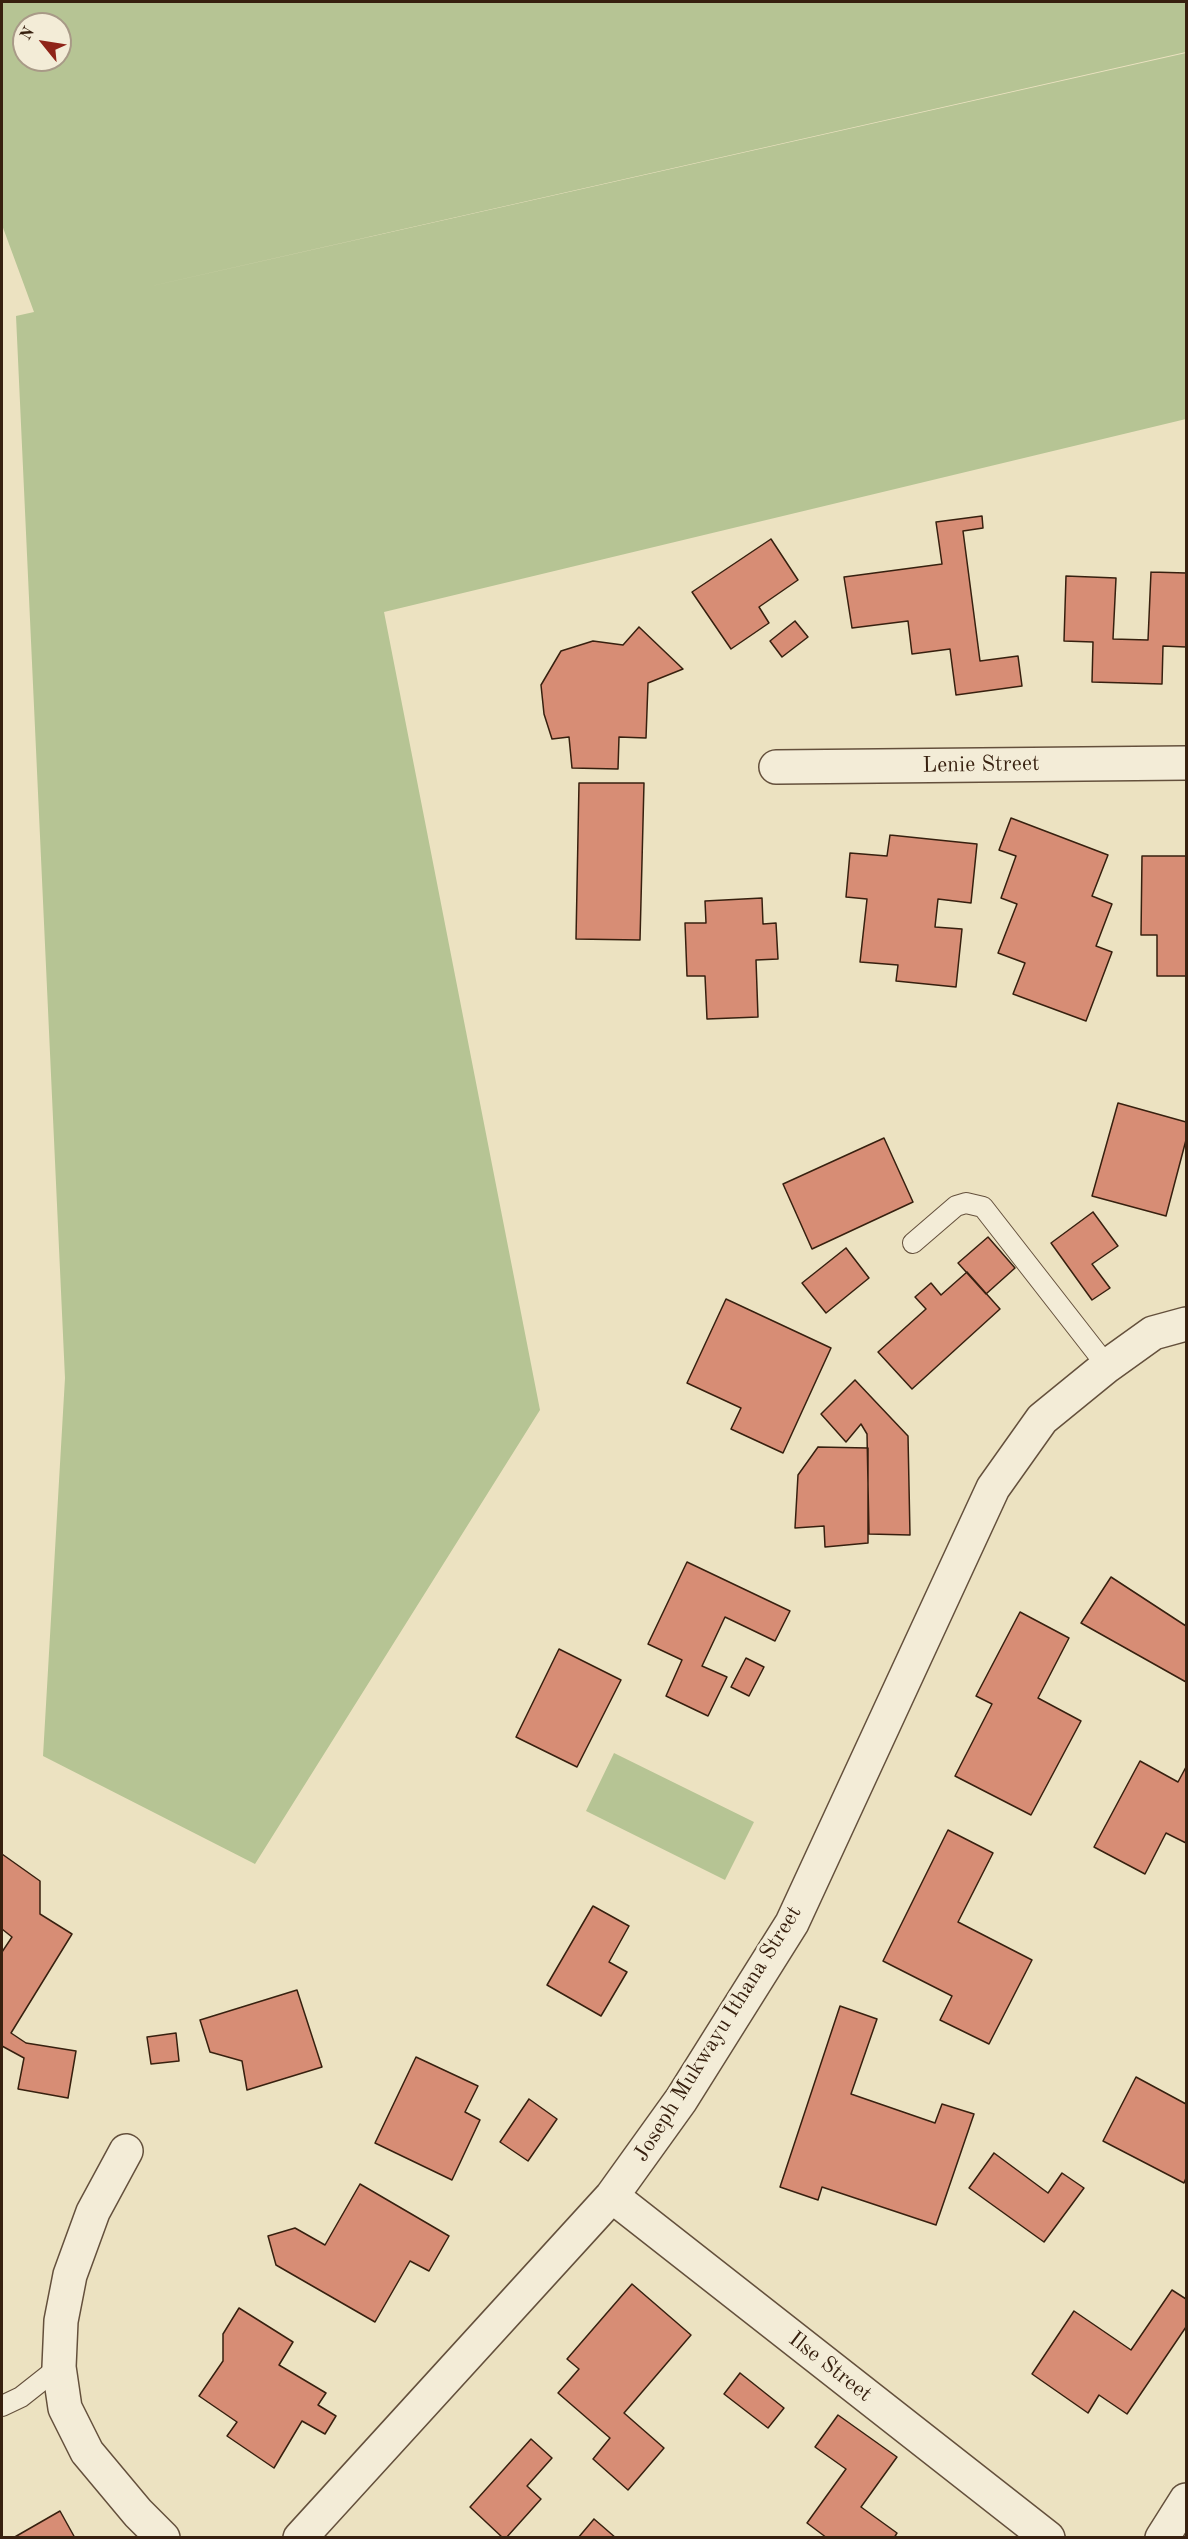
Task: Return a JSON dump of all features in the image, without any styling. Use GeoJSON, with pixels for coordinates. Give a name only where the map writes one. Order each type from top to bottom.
{"type":"FeatureCollection","features":[{"type":"Feature","properties":{"kind":"street","name":"Lenie Street"},"geometry":{"type":"LineString","coordinates":[[776,767],[1186,763]]}},
{"type":"Feature","properties":{"kind":"street","name":"Joseph Mukwayu Ithana Street"},"geometry":{"type":"LineString","coordinates":[[300,2538],[612,2196],[681,2100],[792,1923],[993,1488],[1042,1419],[1107,1366],[1153,1333],[1186,1324]]}},
{"type":"Feature","properties":{"kind":"street"},"geometry":{"type":"LineString","coordinates":[[126,2151],[93,2212],[70,2275],[61,2321],[59,2367],[65,2408],[87,2452],[138,2513],[164,2538]]}},
{"type":"Feature","properties":{"kind":"street","name":"Ilse Street"},"geometry":{"type":"LineString","coordinates":[[612,2196],[1048,2538]]}},
{"type":"Feature","properties":{"kind":"street"},"geometry":{"type":"LineString","coordinates":[[1162,2538],[1186,2500]]}},
{"type":"Feature","properties":{"kind":"lane"},"geometry":{"type":"LineString","coordinates":[[913,1243],[956,1206],[966,1203],[983,1207],[1107,1366]]}},
{"type":"Feature","properties":{"kind":"lane"},"geometry":{"type":"LineString","coordinates":[[2,2406],[21,2397],[59,2367]]}},
{"type":"Feature","properties":{"kind":"green space"},"geometry":{"type":"Polygon","coordinates":[[[2,2],[1186,2],[1186,52],[125,292],[1186,53],[1186,419],[384,612],[540,1410],[255,1864],[43,1756],[65,1378],[16,316],[34,312],[2,225],[2,2]]]}},
{"type":"Feature","properties":{"kind":"green space"},"geometry":{"type":"Polygon","coordinates":[[[614,1753],[754,1822],[725,1880],[586,1811],[614,1753]]]}},
{"type":"Feature","properties":{"kind":"building"},"geometry":{"type":"Polygon","coordinates":[[[982,516],[983,528],[963,531],[980,661],[1018,656],[1022,686],[956,695],[950,649],[912,654],[908,621],[852,628],[844,577],[942,564],[936,522],[982,516]]]}},
{"type":"Feature","properties":{"kind":"building"},"geometry":{"type":"Polygon","coordinates":[[[771,539],[798,580],[759,607],[769,623],[731,649],[692,592],[771,539]]]}},
{"type":"Feature","properties":{"kind":"building"},"geometry":{"type":"Polygon","coordinates":[[[1151,572],[1186,573],[1186,647],[1163,646],[1162,684],[1092,682],[1093,642],[1064,641],[1066,576],[1116,578],[1113,639],[1148,640],[1151,572]]]}},
{"type":"Feature","properties":{"kind":"building"},"geometry":{"type":"Polygon","coordinates":[[[795,621],[808,637],[782,657],[770,641],[795,621]]]}},
{"type":"Feature","properties":{"kind":"building"},"geometry":{"type":"Polygon","coordinates":[[[639,627],[683,669],[648,683],[646,738],[619,737],[618,769],[572,768],[569,737],[552,739],[544,714],[541,685],[561,651],[593,641],[623,645],[639,627]]]}},
{"type":"Feature","properties":{"kind":"building"},"geometry":{"type":"Polygon","coordinates":[[[579,783],[644,783],[640,940],[576,939],[579,783]]]}},
{"type":"Feature","properties":{"kind":"building"},"geometry":{"type":"Polygon","coordinates":[[[1011,818],[1108,855],[1092,896],[1112,904],[1096,946],[1112,952],[1086,1021],[1013,994],[1025,963],[998,953],[1017,904],[1001,898],[1016,856],[999,850],[1011,818]]]}},
{"type":"Feature","properties":{"kind":"building"},"geometry":{"type":"Polygon","coordinates":[[[890,835],[977,844],[971,903],[938,899],[935,927],[962,929],[956,987],[896,981],[898,965],[860,962],[867,899],[846,897],[850,853],[887,856],[890,835]]]}},
{"type":"Feature","properties":{"kind":"building"},"geometry":{"type":"Polygon","coordinates":[[[1142,856],[1186,856],[1186,976],[1157,976],[1157,935],[1141,935],[1142,856]]]}},
{"type":"Feature","properties":{"kind":"building"},"geometry":{"type":"Polygon","coordinates":[[[762,898],[763,924],[776,923],[778,959],[756,960],[758,1017],[707,1019],[705,976],[687,976],[685,923],[706,923],[705,901],[762,898]]]}},
{"type":"Feature","properties":{"kind":"building"},"geometry":{"type":"Polygon","coordinates":[[[1118,1103],[1186,1122],[1186,1140],[1166,1216],[1092,1196],[1118,1103]]]}},
{"type":"Feature","properties":{"kind":"building"},"geometry":{"type":"Polygon","coordinates":[[[884,1138],[913,1202],[812,1249],[783,1184],[884,1138]]]}},
{"type":"Feature","properties":{"kind":"building"},"geometry":{"type":"Polygon","coordinates":[[[1093,1212],[1118,1246],[1092,1264],[1110,1288],[1092,1300],[1051,1243],[1093,1212]]]}},
{"type":"Feature","properties":{"kind":"building"},"geometry":{"type":"Polygon","coordinates":[[[988,1237],[1015,1268],[986,1294],[958,1263],[988,1237]]]}},
{"type":"Feature","properties":{"kind":"building"},"geometry":{"type":"Polygon","coordinates":[[[846,1248],[869,1278],[826,1313],[802,1283],[846,1248]]]}},
{"type":"Feature","properties":{"kind":"building"},"geometry":{"type":"Polygon","coordinates":[[[967,1272],[1000,1309],[912,1389],[878,1352],[926,1309],[915,1297],[931,1283],[941,1295],[967,1272]]]}},
{"type":"Feature","properties":{"kind":"building"},"geometry":{"type":"Polygon","coordinates":[[[726,1299],[831,1348],[783,1453],[731,1429],[741,1408],[687,1383],[726,1299]]]}},
{"type":"Feature","properties":{"kind":"building"},"geometry":{"type":"Polygon","coordinates":[[[855,1380],[908,1436],[910,1535],[869,1534],[867,1434],[861,1424],[846,1442],[821,1414],[855,1380]]]}},
{"type":"Feature","properties":{"kind":"building"},"geometry":{"type":"Polygon","coordinates":[[[818,1447],[868,1448],[868,1543],[825,1547],[824,1526],[795,1528],[798,1475],[818,1447]]]}},
{"type":"Feature","properties":{"kind":"building"},"geometry":{"type":"Polygon","coordinates":[[[687,1562],[790,1611],[775,1641],[725,1617],[702,1666],[727,1677],[708,1716],[666,1696],[682,1660],[648,1644],[687,1562]]]}},
{"type":"Feature","properties":{"kind":"building"},"geometry":{"type":"Polygon","coordinates":[[[1111,1577],[1186,1626],[1186,1682],[1081,1623],[1111,1577]]]}},
{"type":"Feature","properties":{"kind":"building"},"geometry":{"type":"Polygon","coordinates":[[[1020,1612],[1069,1638],[1038,1698],[1081,1721],[1031,1815],[955,1776],[992,1704],[976,1696],[1020,1612]]]}},
{"type":"Feature","properties":{"kind":"building"},"geometry":{"type":"Polygon","coordinates":[[[559,1649],[621,1680],[577,1767],[516,1737],[559,1649]]]}},
{"type":"Feature","properties":{"kind":"building"},"geometry":{"type":"Polygon","coordinates":[[[746,1658],[764,1667],[749,1696],[731,1687],[746,1658]]]}},
{"type":"Feature","properties":{"kind":"building"},"geometry":{"type":"Polygon","coordinates":[[[1140,1761],[1178,1782],[1186,1767],[1186,1843],[1166,1833],[1145,1874],[1094,1847],[1140,1761]]]}},
{"type":"Feature","properties":{"kind":"building"},"geometry":{"type":"Polygon","coordinates":[[[948,1830],[993,1853],[958,1922],[1032,1960],[989,2044],[940,2020],[952,1996],[883,1961],[948,1830]]]}},
{"type":"Feature","properties":{"kind":"building"},"geometry":{"type":"Polygon","coordinates":[[[2,1854],[40,1881],[40,1914],[72,1934],[11,2033],[26,2043],[76,2051],[68,2098],[18,2089],[24,2058],[2,2046],[2,1952],[12,1937],[2,1929],[2,1854]]]}},
{"type":"Feature","properties":{"kind":"building"},"geometry":{"type":"Polygon","coordinates":[[[593,1906],[629,1926],[609,1962],[627,1972],[601,2016],[547,1985],[593,1906]]]}},
{"type":"Feature","properties":{"kind":"building"},"geometry":{"type":"Polygon","coordinates":[[[297,1990],[322,2067],[247,2090],[242,2061],[210,2052],[200,2020],[297,1990]]]}},
{"type":"Feature","properties":{"kind":"building"},"geometry":{"type":"Polygon","coordinates":[[[840,2006],[877,2019],[851,2094],[935,2123],[942,2104],[974,2114],[936,2225],[822,2187],[818,2200],[780,2187],[840,2006]]]}},
{"type":"Feature","properties":{"kind":"building"},"geometry":{"type":"Polygon","coordinates":[[[176,2033],[179,2061],[151,2064],[147,2037],[176,2033]]]}},
{"type":"Feature","properties":{"kind":"building"},"geometry":{"type":"Polygon","coordinates":[[[416,2057],[478,2086],[465,2112],[480,2120],[452,2180],[375,2143],[416,2057]]]}},
{"type":"Feature","properties":{"kind":"building"},"geometry":{"type":"Polygon","coordinates":[[[1136,2077],[1186,2104],[1186,2178],[1184,2183],[1103,2141],[1136,2077]]]}},
{"type":"Feature","properties":{"kind":"building"},"geometry":{"type":"Polygon","coordinates":[[[529,2099],[557,2119],[528,2161],[500,2142],[529,2099]]]}},
{"type":"Feature","properties":{"kind":"building"},"geometry":{"type":"Polygon","coordinates":[[[994,2153],[1048,2193],[1062,2173],[1084,2188],[1044,2242],[969,2188],[994,2153]]]}},
{"type":"Feature","properties":{"kind":"building"},"geometry":{"type":"Polygon","coordinates":[[[360,2184],[449,2236],[429,2271],[410,2261],[375,2322],[276,2265],[268,2236],[295,2228],[325,2245],[360,2184]]]}},
{"type":"Feature","properties":{"kind":"building"},"geometry":{"type":"Polygon","coordinates":[[[632,2284],[691,2335],[624,2413],[664,2448],[628,2490],[593,2459],[610,2438],[558,2393],[579,2369],[567,2359],[632,2284]]]}},
{"type":"Feature","properties":{"kind":"building"},"geometry":{"type":"Polygon","coordinates":[[[1172,2290],[1186,2299],[1186,2327],[1127,2414],[1099,2395],[1088,2413],[1032,2374],[1074,2311],[1131,2350],[1172,2290]]]}},
{"type":"Feature","properties":{"kind":"building"},"geometry":{"type":"Polygon","coordinates":[[[239,2308],[293,2342],[279,2365],[326,2393],[318,2405],[336,2416],[325,2434],[302,2421],[274,2468],[227,2436],[237,2422],[199,2396],[223,2361],[223,2334],[239,2308]]]}},
{"type":"Feature","properties":{"kind":"building"},"geometry":{"type":"Polygon","coordinates":[[[740,2373],[784,2408],[768,2428],[724,2394],[740,2373]]]}},
{"type":"Feature","properties":{"kind":"building"},"geometry":{"type":"Polygon","coordinates":[[[838,2415],[897,2457],[861,2507],[897,2533],[894,2538],[827,2538],[807,2523],[846,2469],[815,2447],[838,2415]]]}},
{"type":"Feature","properties":{"kind":"building"},"geometry":{"type":"Polygon","coordinates":[[[531,2439],[552,2458],[527,2486],[541,2499],[506,2538],[503,2538],[470,2507],[531,2439]]]}},
{"type":"Feature","properties":{"kind":"building"},"geometry":{"type":"Polygon","coordinates":[[[60,2511],[75,2538],[13,2538],[60,2511]]]}},
{"type":"Feature","properties":{"kind":"building"},"geometry":{"type":"Polygon","coordinates":[[[594,2519],[616,2538],[578,2538],[594,2519]]]}}]}
